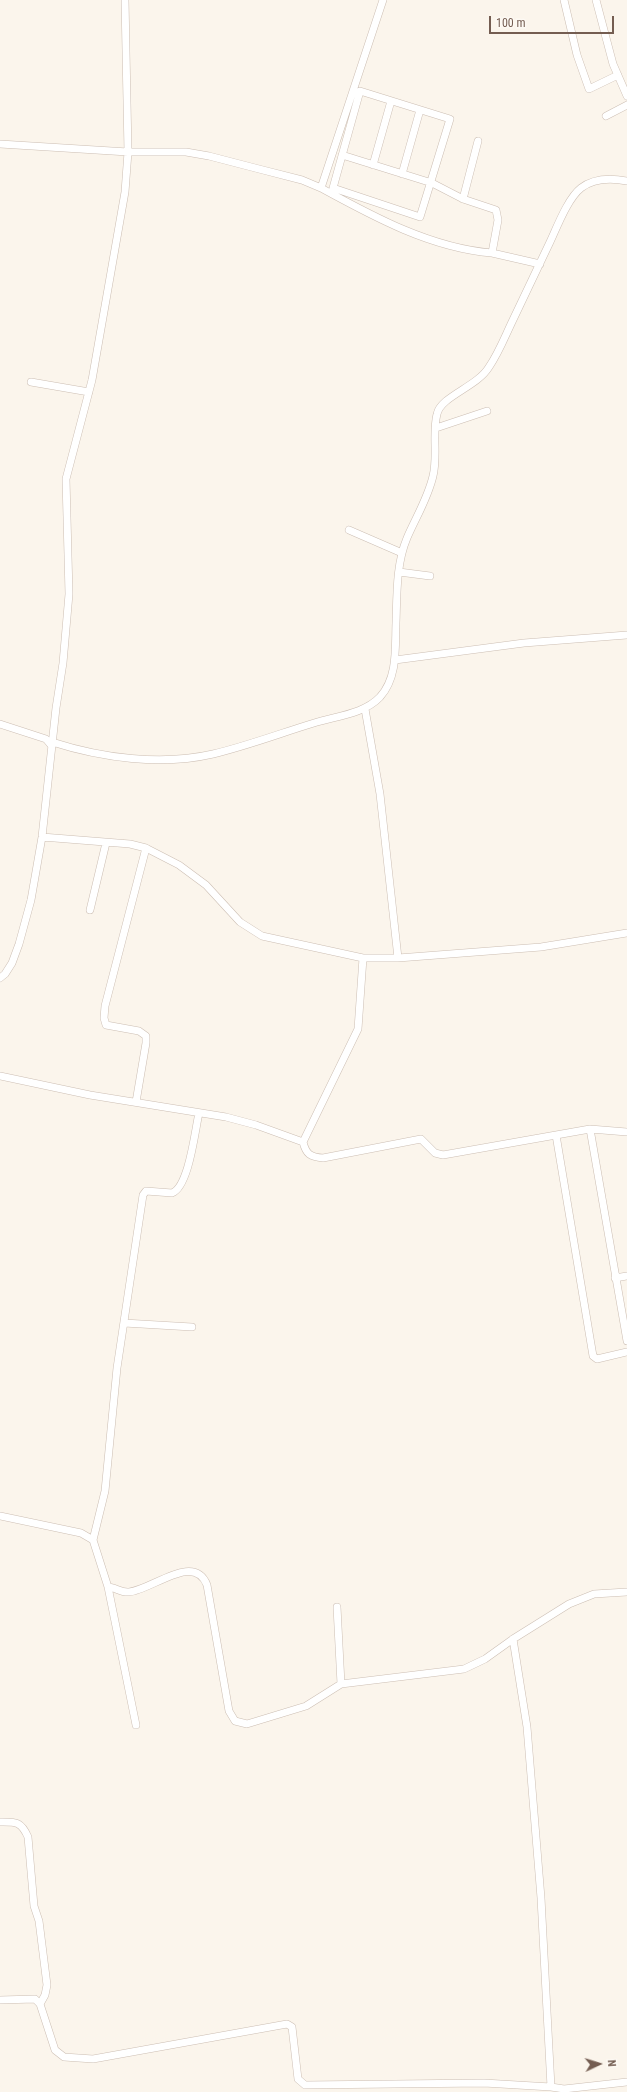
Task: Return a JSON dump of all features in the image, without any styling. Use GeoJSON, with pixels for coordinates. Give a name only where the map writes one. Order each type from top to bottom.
{"type":"FeatureCollection","features":[{"type":"Feature","properties":{"kind":"street"},"geometry":{"type":"LineString","coordinates":[[0,978],[12,963],[19,944],[31,900],[42,837],[52,743],[63,663],[69,594],[66,479],[89,392],[119,233],[128,152],[125,0]]}},
{"type":"Feature","properties":{"kind":"street"},"geometry":{"type":"LineString","coordinates":[[321,188],[383,0]]}},
{"type":"Feature","properties":{"kind":"street"},"geometry":{"type":"LineString","coordinates":[[564,0],[577,55],[588,88],[618,76]]}},
{"type":"Feature","properties":{"kind":"street"},"geometry":{"type":"LineString","coordinates":[[596,0],[612,64],[627,96]]}},
{"type":"Feature","properties":{"kind":"street"},"geometry":{"type":"LineString","coordinates":[[360,91],[420,110],[450,119],[432,183],[420,217],[332,188],[360,91]]}},
{"type":"Feature","properties":{"kind":"street"},"geometry":{"type":"LineString","coordinates":[[372,165],[391,101]]}},
{"type":"Feature","properties":{"kind":"street"},"geometry":{"type":"LineString","coordinates":[[606,116],[627,105]]}},
{"type":"Feature","properties":{"kind":"street"},"geometry":{"type":"LineString","coordinates":[[402,174],[420,110]]}},
{"type":"Feature","properties":{"kind":"street"},"geometry":{"type":"LineString","coordinates":[[463,199],[478,141]]}},
{"type":"Feature","properties":{"kind":"street"},"geometry":{"type":"LineString","coordinates":[[0,144],[128,152],[186,152],[209,156],[302,180],[321,188],[360,210],[408,231],[456,247],[492,253],[540,264]]}},
{"type":"Feature","properties":{"kind":"street"},"geometry":{"type":"LineString","coordinates":[[342,155],[432,183],[463,199],[496,210],[498,220],[492,253]]}},
{"type":"Feature","properties":{"kind":"street"},"geometry":{"type":"LineString","coordinates":[[0,724],[46,739],[52,743],[78,750],[111,756],[148,759],[194,757],[214,754],[326,719],[365,709],[381,696],[390,680],[395,660],[398,572],[402,553],[430,486],[435,464],[436,415],[440,405],[448,398],[459,394],[488,370],[540,264],[562,215],[578,190],[588,183],[598,181],[612,179],[627,181]]}},
{"type":"Feature","properties":{"kind":"street"},"geometry":{"type":"LineString","coordinates":[[30,382],[89,392]]}},
{"type":"Feature","properties":{"kind":"street"},"geometry":{"type":"LineString","coordinates":[[436,428],[487,412]]}},
{"type":"Feature","properties":{"kind":"street"},"geometry":{"type":"LineString","coordinates":[[349,530],[402,553]]}},
{"type":"Feature","properties":{"kind":"street"},"geometry":{"type":"LineString","coordinates":[[398,572],[430,576]]}},
{"type":"Feature","properties":{"kind":"street"},"geometry":{"type":"LineString","coordinates":[[395,660],[524,642],[627,635]]}},
{"type":"Feature","properties":{"kind":"street"},"geometry":{"type":"LineString","coordinates":[[365,709],[380,794],[398,958]]}},
{"type":"Feature","properties":{"kind":"street"},"geometry":{"type":"LineString","coordinates":[[42,837],[130,844],[146,848],[179,865],[206,885],[240,922],[262,936],[364,958],[398,958],[541,947],[627,933]]}},
{"type":"Feature","properties":{"kind":"street"},"geometry":{"type":"LineString","coordinates":[[90,910],[106,843]]}},
{"type":"Feature","properties":{"kind":"street"},"geometry":{"type":"LineString","coordinates":[[136,1102],[146,1036],[139,1031],[106,1025],[104,1018],[105,1006],[146,848]]}},
{"type":"Feature","properties":{"kind":"street"},"geometry":{"type":"LineString","coordinates":[[364,958],[358,1029],[303,1142],[307,1153],[312,1157],[323,1158],[421,1138],[435,1153],[443,1156],[590,1129],[627,1132]]}},
{"type":"Feature","properties":{"kind":"street"},"geometry":{"type":"LineString","coordinates":[[0,1076],[90,1095],[226,1117],[256,1124],[303,1142]]}},
{"type":"Feature","properties":{"kind":"street"},"geometry":{"type":"LineString","coordinates":[[136,1725],[108,1587],[93,1540],[105,1491],[117,1368],[143,1195],[146,1191],[153,1190],[172,1193],[180,1187],[186,1172],[199,1113]]}},
{"type":"Feature","properties":{"kind":"street"},"geometry":{"type":"LineString","coordinates":[[590,1129],[615,1278],[624,1308],[627,1343]]}},
{"type":"Feature","properties":{"kind":"street"},"geometry":{"type":"LineString","coordinates":[[556,1135],[593,1356],[597,1359],[627,1352]]}},
{"type":"Feature","properties":{"kind":"street"},"geometry":{"type":"LineString","coordinates":[[615,1278],[627,1276]]}},
{"type":"Feature","properties":{"kind":"street"},"geometry":{"type":"LineString","coordinates":[[124,1323],[192,1326]]}},
{"type":"Feature","properties":{"kind":"street"},"geometry":{"type":"LineString","coordinates":[[0,1516],[81,1533],[93,1540]]}},
{"type":"Feature","properties":{"kind":"street"},"geometry":{"type":"LineString","coordinates":[[108,1587],[127,1593],[139,1590],[184,1571],[192,1570],[202,1575],[207,1585],[229,1711],[235,1721],[240,1724],[247,1724],[306,1706],[341,1684],[464,1669],[485,1659],[513,1639],[569,1604],[584,1597],[627,1592]]}},
{"type":"Feature","properties":{"kind":"street"},"geometry":{"type":"LineString","coordinates":[[337,1607],[341,1684]]}},
{"type":"Feature","properties":{"kind":"street"},"geometry":{"type":"LineString","coordinates":[[513,1639],[527,1727],[541,1898],[551,2087]]}},
{"type":"Feature","properties":{"kind":"street"},"geometry":{"type":"LineString","coordinates":[[0,1822],[15,1822],[24,1828],[28,1837],[34,1906],[39,1921],[47,1985],[45,1995],[40,2004]]}},
{"type":"Feature","properties":{"kind":"street"},"geometry":{"type":"LineString","coordinates":[[0,2000],[35,1999],[40,2004],[55,2050],[64,2058],[93,2059],[287,2024],[292,2027],[298,2079],[305,2085],[484,2083],[564,2089],[627,2082]]}}]}
